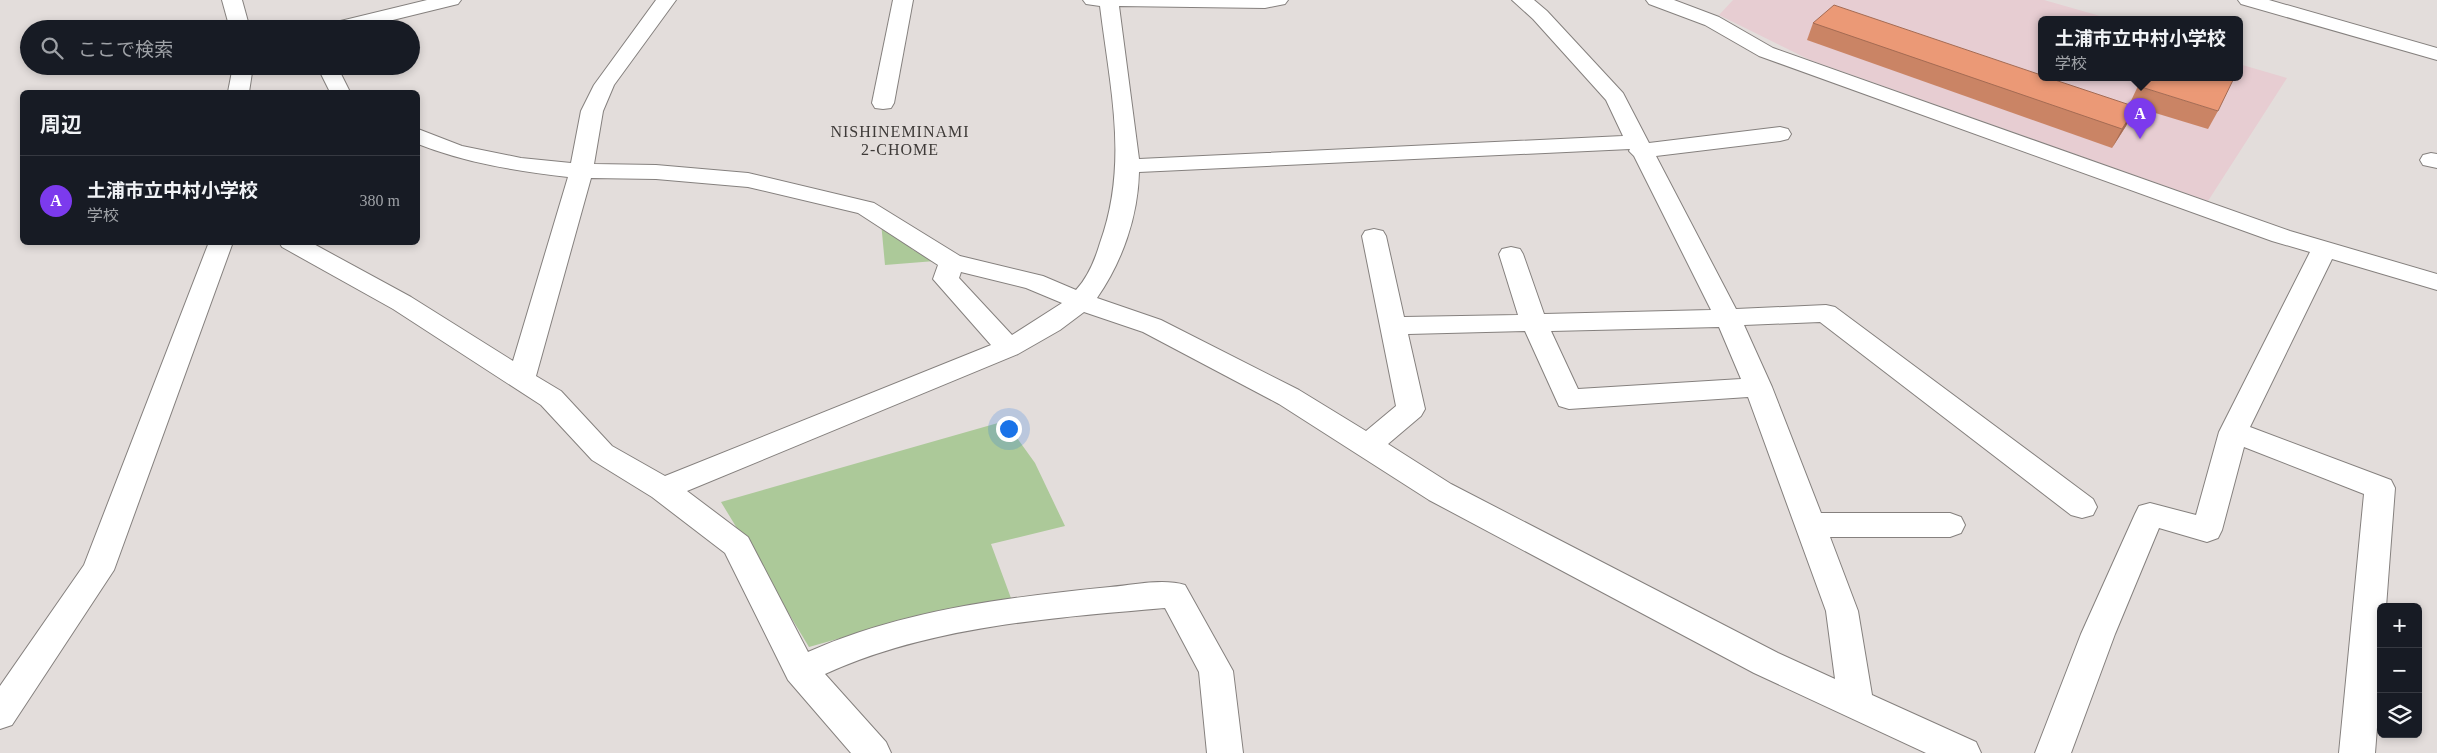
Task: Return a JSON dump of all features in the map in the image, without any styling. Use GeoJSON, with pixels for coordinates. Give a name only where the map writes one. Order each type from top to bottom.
{"type":"FeatureCollection","features":[{"type":"Feature","properties":{"kind":"street"},"geometry":{"type":"LineString","coordinates":[[232,0],[238,20]]}},
{"type":"Feature","properties":{"kind":"street"},"geometry":{"type":"LineString","coordinates":[[368,20],[451,0]]}},
{"type":"Feature","properties":{"kind":"street"},"geometry":{"type":"LineString","coordinates":[[521,380],[581,171],[592,111],[604,84],[666,0]]}},
{"type":"Feature","properties":{"kind":"street"},"geometry":{"type":"LineString","coordinates":[[883,103],[903,0]]}},
{"type":"Feature","properties":{"kind":"street"},"geometry":{"type":"LineString","coordinates":[[1522,0],[1540,15],[1615,98],[1728,318],[1758,387],[1842,611],[1856,705]]}},
{"type":"Feature","properties":{"kind":"street"},"geometry":{"type":"LineString","coordinates":[[1656,0],[1712,21],[1766,52],[2281,236],[2437,282]]}},
{"type":"Feature","properties":{"kind":"street"},"geometry":{"type":"LineString","coordinates":[[2248,0],[2437,54]]}},
{"type":"Feature","properties":{"kind":"street"},"geometry":{"type":"LineString","coordinates":[[663,489],[1009,348],[1052,322],[1079,301],[1087,294],[1107,259],[1120,218],[1128,166],[1101,1],[1269,1]]}},
{"type":"Feature","properties":{"kind":"street"},"geometry":{"type":"LineString","coordinates":[[239,90],[242,75]]}},
{"type":"Feature","properties":{"kind":"street"},"geometry":{"type":"LineString","coordinates":[[332,75],[339,90]]}},
{"type":"Feature","properties":{"kind":"street"},"geometry":{"type":"LineString","coordinates":[[1128,166],[1638,146],[1780,134]]}},
{"type":"Feature","properties":{"kind":"street"},"geometry":{"type":"LineString","coordinates":[[420,137],[456,151],[522,165],[581,171],[675,173],[748,180],[866,208],[951,262],[1034,282],[1079,301],[1152,326],[1289,398],[1368,445],[1440,492],[1766,663],[1963,753]]}},
{"type":"Feature","properties":{"kind":"street"},"geometry":{"type":"LineString","coordinates":[[1368,445],[1411,409],[1374,236]]}},
{"type":"Feature","properties":{"kind":"street"},"geometry":{"type":"LineString","coordinates":[[0,714],[98,570],[220,245]]}},
{"type":"Feature","properties":{"kind":"street"},"geometry":{"type":"LineString","coordinates":[[296,245],[402,303],[551,398],[602,453],[663,489],[737,545],[800,670],[873,753]]}},
{"type":"Feature","properties":{"kind":"street"},"geometry":{"type":"LineString","coordinates":[[2053,753],[2098,634],[2150,514],[2207,530],[2233,432],[2324,249]]}},
{"type":"Feature","properties":{"kind":"street"},"geometry":{"type":"LineString","coordinates":[[1511,254],[1534,322],[1569,400],[1758,387]]}},
{"type":"Feature","properties":{"kind":"street"},"geometry":{"type":"LineString","coordinates":[[951,262],[946,279],[1009,348]]}},
{"type":"Feature","properties":{"kind":"street"},"geometry":{"type":"LineString","coordinates":[[1393,326],[1728,318],[1826,313],[2082,507]]}},
{"type":"Feature","properties":{"kind":"street"},"geometry":{"type":"LineString","coordinates":[[2233,432],[2380,488],[2357,753]]}},
{"type":"Feature","properties":{"kind":"street"},"geometry":{"type":"LineString","coordinates":[[1809,525],[1950,525]]}},
{"type":"Feature","properties":{"kind":"street"},"geometry":{"type":"LineString","coordinates":[[800,670],[846,650],[942,624],[1070,604],[1174,594],[1216,671],[1225,753]]}},
{"type":"Feature","properties":{"kind":"shaded area"},"geometry":{"type":"Polygon","coordinates":[[[1733,0],[2044,0],[2100,16],[2038,16],[2038,81],[2243,81],[2243,65],[2287,78],[2208,201],[1810,60],[1719,15],[1733,0]]]}},
{"type":"Feature","properties":{"kind":"green space"},"geometry":{"type":"Polygon","coordinates":[[[881,222],[913,250],[935,261],[885,265],[881,222]]]}},
{"type":"Feature","properties":{"kind":"green space"},"geometry":{"type":"Polygon","coordinates":[[[1005,421],[1035,463],[1065,526],[991,544],[1015,609],[894,623],[809,647],[721,502],[1005,421]]]}},
{"type":"Feature","properties":{"kind":"building"},"geometry":{"type":"Polygon","coordinates":[[[1834,5],[2038,74],[2038,81],[2058,81],[2136,107],[2122,129],[1813,23],[1834,5]]]}},
{"type":"Feature","properties":{"kind":"building"},"geometry":{"type":"Polygon","coordinates":[[[2142,81],[2233,81],[2218,111],[2138,86],[2142,81]]]}},
{"type":"Feature","properties":{"kind":"place","name":"土浦市立中村小学校"},"geometry":{"type":"Point","coordinates":[2140,139]}},
{"type":"Feature","properties":{"kind":"district","name":"NISHINEMINAMI 2-CHOME"},"geometry":{"type":"Point","coordinates":[900,140]}}]}
